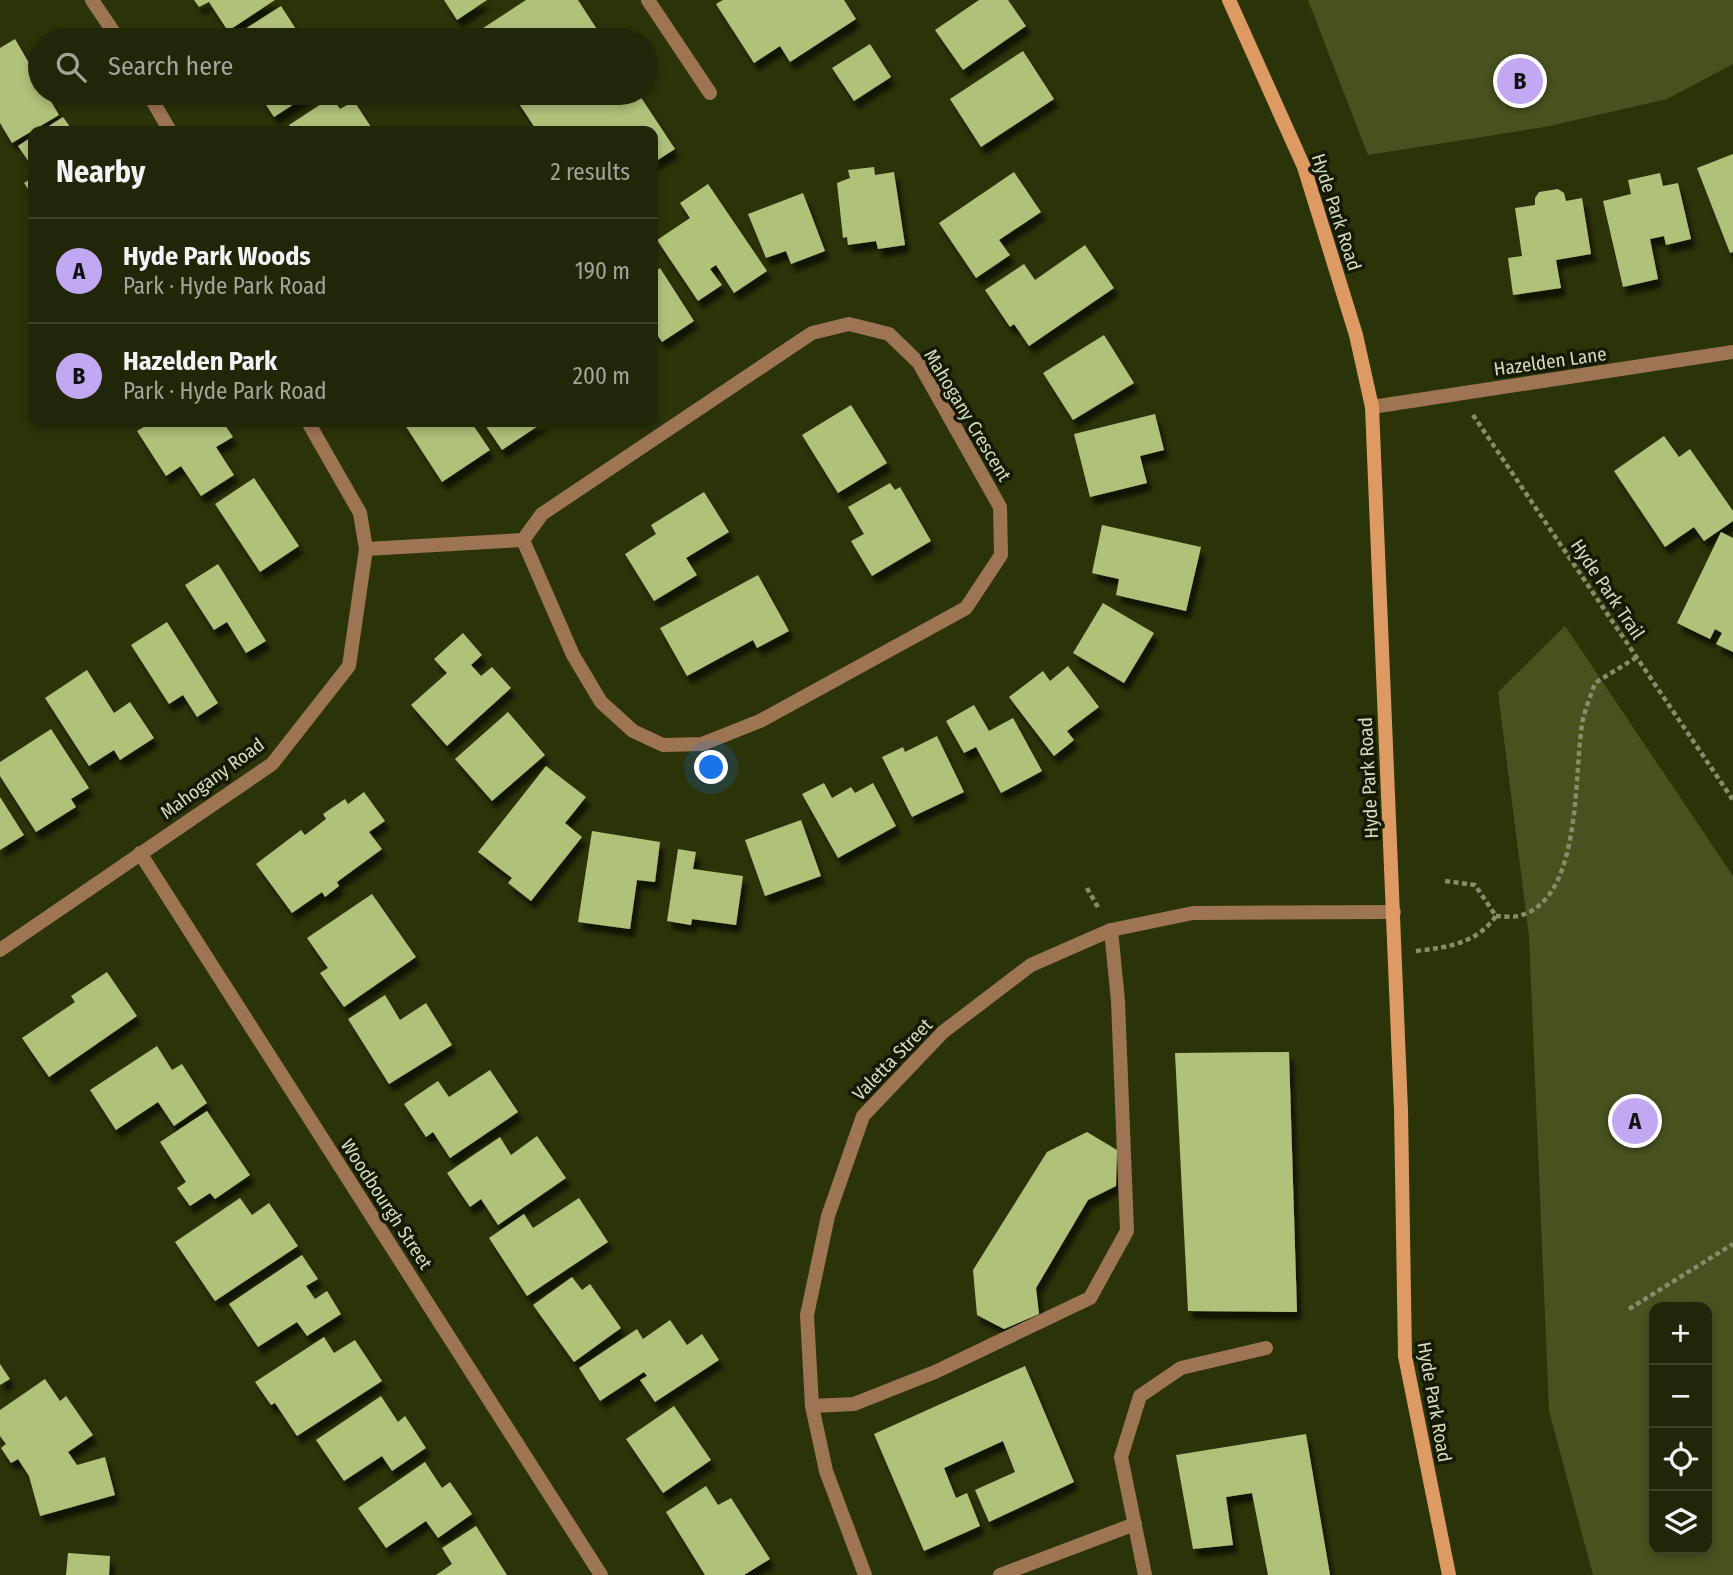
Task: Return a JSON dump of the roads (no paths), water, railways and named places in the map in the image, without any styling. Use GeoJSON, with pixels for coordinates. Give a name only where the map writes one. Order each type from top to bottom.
{"type":"FeatureCollection","features":[{"type":"Feature","properties":{"kind":"main road","name":"Hyde Park Road"},"geometry":{"type":"LineString","coordinates":[[1229,0],[1304,167],[1356,335],[1372,407],[1394,912],[1405,1356],[1449,1575]]}},
{"type":"Feature","properties":{"kind":"street"},"geometry":{"type":"LineString","coordinates":[[92,0],[111,28]]}},
{"type":"Feature","properties":{"kind":"street"},"geometry":{"type":"LineString","coordinates":[[648,0],[710,93]]}},
{"type":"Feature","properties":{"kind":"street"},"geometry":{"type":"LineString","coordinates":[[155,105],[167,126]]}},
{"type":"Feature","properties":{"kind":"street","name":"Mahogany Crescent"},"geometry":{"type":"LineString","coordinates":[[849,324],[889,334],[919,363],[1000,508],[1001,555],[966,608],[760,721],[702,744],[663,745],[634,731],[601,702],[573,655],[523,540],[542,514],[812,333],[849,324]]}},
{"type":"Feature","properties":{"kind":"street","name":"Hazelden Lane"},"geometry":{"type":"LineString","coordinates":[[1372,407],[1733,352]]}},
{"type":"Feature","properties":{"kind":"street","name":"Mahogany Road"},"geometry":{"type":"LineString","coordinates":[[0,950],[272,764],[348,666],[366,549],[360,513],[311,427]]}},
{"type":"Feature","properties":{"kind":"street"},"geometry":{"type":"LineString","coordinates":[[366,549],[523,540]]}},
{"type":"Feature","properties":{"kind":"street","name":"Woodbourgh Street"},"geometry":{"type":"LineString","coordinates":[[140,853],[601,1575]]}},
{"type":"Feature","properties":{"kind":"street","name":"Valetta Street"},"geometry":{"type":"LineString","coordinates":[[865,1575],[826,1471],[812,1406],[807,1315],[828,1216],[863,1116],[943,1032],[1031,965],[1111,930],[1193,913],[1394,912]]}},
{"type":"Feature","properties":{"kind":"street"},"geometry":{"type":"LineString","coordinates":[[812,1406],[854,1404],[946,1367],[1090,1298],[1126,1231],[1118,1001],[1111,930]]}},
{"type":"Feature","properties":{"kind":"street"},"geometry":{"type":"LineString","coordinates":[[1145,1575],[1121,1457],[1140,1396],[1181,1368],[1266,1348]]}},
{"type":"Feature","properties":{"kind":"street"},"geometry":{"type":"LineString","coordinates":[[1000,1575],[1135,1524]]}},
{"type":"Feature","properties":{"kind":"place","name":"Hazelden Park"},"geometry":{"type":"Point","coordinates":[1520,81]}},
{"type":"Feature","properties":{"kind":"place","name":"Hyde Park Woods"},"geometry":{"type":"Point","coordinates":[1635,1121]}}]}
